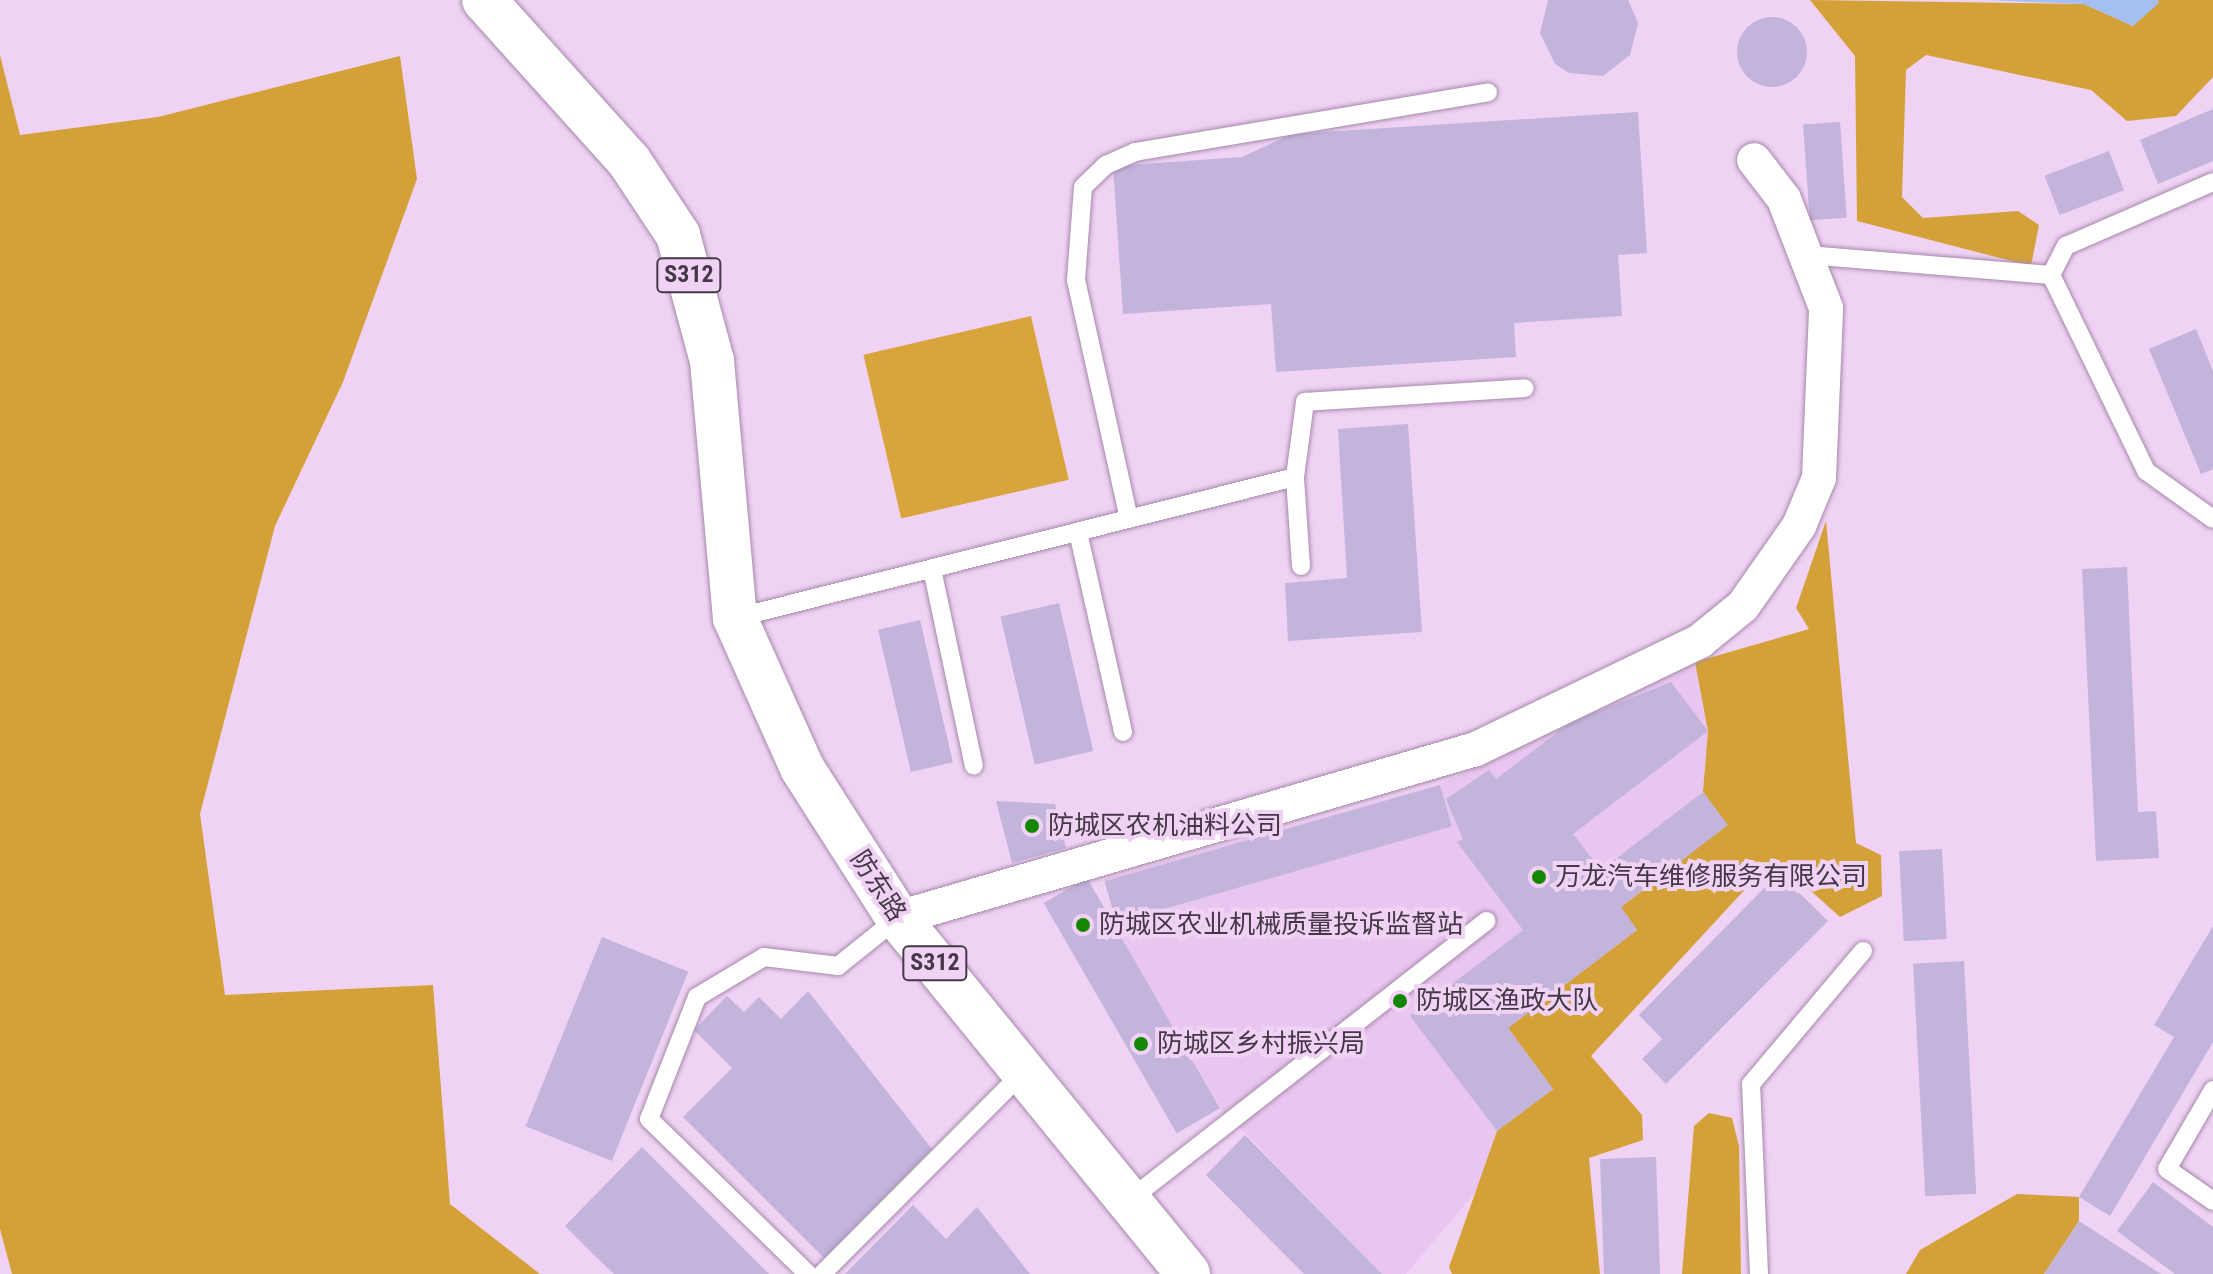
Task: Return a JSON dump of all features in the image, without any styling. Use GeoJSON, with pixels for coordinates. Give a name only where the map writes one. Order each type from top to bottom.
{"type":"FeatureCollection","features":[{"type":"Feature","properties":{"kind":"main road","name":"S312"},"geometry":{"type":"LineString","coordinates":[[484,0],[629,161],[678,235],[712,361],[735,618]]}},
{"type":"Feature","properties":{"kind":"main road","name":"防东路"},"geometry":{"type":"LineString","coordinates":[[735,618],[802,768],[898,918],[1188,1274]]}},
{"type":"Feature","properties":{"kind":"street"},"geometry":{"type":"LineString","coordinates":[[898,918],[1476,749],[1700,641],[1743,606],[1799,526],[1819,478],[1826,308],[1784,199],[1754,160]]}},
{"type":"Feature","properties":{"kind":"lane"},"geometry":{"type":"LineString","coordinates":[[1129,519],[1076,280],[1083,187],[1106,165],[1135,152],[1488,92]]}},
{"type":"Feature","properties":{"kind":"lane"},"geometry":{"type":"LineString","coordinates":[[2051,275],[2066,246],[2213,182]]}},
{"type":"Feature","properties":{"kind":"lane"},"geometry":{"type":"LineString","coordinates":[[1807,255],[2051,275]]}},
{"type":"Feature","properties":{"kind":"lane"},"geometry":{"type":"LineString","coordinates":[[2051,275],[2146,471],[2213,519]]}},
{"type":"Feature","properties":{"kind":"lane"},"geometry":{"type":"LineString","coordinates":[[1301,566],[1295,477],[1305,402],[1525,388]]}},
{"type":"Feature","properties":{"kind":"lane"},"geometry":{"type":"LineString","coordinates":[[735,618],[1295,477]]}},
{"type":"Feature","properties":{"kind":"lane"},"geometry":{"type":"LineString","coordinates":[[1078,532],[1123,732]]}},
{"type":"Feature","properties":{"kind":"lane"},"geometry":{"type":"LineString","coordinates":[[932,569],[974,766]]}},
{"type":"Feature","properties":{"kind":"lane"},"geometry":{"type":"LineString","coordinates":[[808,1274],[649,1119],[697,997],[764,957],[838,966],[898,918]]}},
{"type":"Feature","properties":{"kind":"lane"},"geometry":{"type":"LineString","coordinates":[[1128,1201],[1487,921]]}},
{"type":"Feature","properties":{"kind":"lane"},"geometry":{"type":"LineString","coordinates":[[1759,1274],[1751,1084],[1863,951]]}},
{"type":"Feature","properties":{"kind":"lane"},"geometry":{"type":"LineString","coordinates":[[822,1274],[1023,1072]]}},
{"type":"Feature","properties":{"kind":"lane"},"geometry":{"type":"LineString","coordinates":[[2213,1090],[2167,1169],[2213,1201]]}},
{"type":"Feature","properties":{"kind":"shaded area"},"geometry":{"type":"Polygon","coordinates":[[[1810,0],[2084,4],[2133,26],[2158,0],[2213,0],[2213,77],[2176,116],[2127,121],[2091,90],[1926,55],[1906,70],[1902,197],[1923,218],[2018,211],[2039,225],[2031,266],[1857,221],[1855,56],[1810,0]]]}},
{"type":"Feature","properties":{"kind":"shaded area"},"geometry":{"type":"Polygon","coordinates":[[[0,55],[20,135],[158,117],[400,56],[417,179],[343,382],[275,526],[200,814],[225,995],[433,985],[450,1204],[540,1274],[12,1274],[0,1229],[0,55]]]}},
{"type":"Feature","properties":{"kind":"shaded area"},"geometry":{"type":"Polygon","coordinates":[[[1031,316],[1069,480],[901,518],[863,355],[1031,316]]]}},
{"type":"Feature","properties":{"kind":"shaded area"},"geometry":{"type":"Polygon","coordinates":[[[1826,521],[1856,843],[1881,855],[1882,896],[1840,917],[1774,858],[1591,1056],[1642,1115],[1643,1140],[1589,1158],[1600,1274],[1452,1274],[1449,1267],[1497,1131],[1553,1089],[1508,1028],[1637,930],[1621,907],[1727,825],[1703,792],[1708,731],[1695,662],[1809,629],[1796,608],[1826,521]]]}},
{"type":"Feature","properties":{"kind":"shaded area","name":"防城区渔政大队"},"geometry":{"type":"Polygon","coordinates":[[[1695,662],[1774,858],[1591,1056],[1406,1274],[1382,1274],[1221,1108],[1126,946],[1104,879],[1440,784],[1695,662]]]}},
{"type":"Feature","properties":{"kind":"shaded area"},"geometry":{"type":"Polygon","coordinates":[[[1709,1113],[1732,1118],[1739,1146],[1741,1274],[1682,1274],[1694,1126],[1709,1113]]]}},
{"type":"Feature","properties":{"kind":"shaded area"},"geometry":{"type":"Polygon","coordinates":[[[2017,1194],[2079,1197],[2079,1221],[2044,1274],[1906,1274],[1920,1250],[2017,1194]]]}},
{"type":"Feature","properties":{"kind":"water"},"geometry":{"type":"Polygon","coordinates":[[[1986,0],[2158,0],[2159,3],[2133,26],[2084,4],[1986,0]]]}},
{"type":"Feature","properties":{"kind":"building"},"geometry":{"type":"Polygon","coordinates":[[[1548,0],[1628,0],[1638,23],[1630,55],[1603,76],[1569,73],[1555,64],[1540,33],[1548,0]]]}},
{"type":"Feature","properties":{"kind":"building"},"geometry":{"type":"Polygon","coordinates":[[[1772,17],[1797,27],[1807,52],[1797,77],[1772,87],[1747,77],[1737,52],[1747,27],[1772,17]]]}},
{"type":"Feature","properties":{"kind":"building"},"geometry":{"type":"Polygon","coordinates":[[[2213,109],[2213,161],[2158,184],[2140,140],[2213,109]]]}},
{"type":"Feature","properties":{"kind":"building"},"geometry":{"type":"Polygon","coordinates":[[[1638,112],[1647,253],[1618,255],[1622,316],[1514,323],[1516,357],[1276,372],[1271,304],[1123,314],[1113,166],[1242,157],[1292,134],[1638,112]]]}},
{"type":"Feature","properties":{"kind":"building"},"geometry":{"type":"Polygon","coordinates":[[[1840,122],[1847,218],[1810,220],[1803,125],[1840,122]]]}},
{"type":"Feature","properties":{"kind":"building"},"geometry":{"type":"Polygon","coordinates":[[[2109,151],[2124,190],[2060,215],[2045,176],[2109,151]]]}},
{"type":"Feature","properties":{"kind":"building"},"geometry":{"type":"Polygon","coordinates":[[[2196,329],[2213,371],[2213,469],[2201,474],[2149,349],[2196,329]]]}},
{"type":"Feature","properties":{"kind":"building"},"geometry":{"type":"Polygon","coordinates":[[[1408,424],[1422,632],[1288,641],[1285,583],[1347,578],[1338,429],[1408,424]]]}},
{"type":"Feature","properties":{"kind":"building"},"geometry":{"type":"Polygon","coordinates":[[[2127,567],[2138,812],[2156,811],[2159,858],[2096,861],[2082,569],[2127,567]]]}},
{"type":"Feature","properties":{"kind":"building"},"geometry":{"type":"Polygon","coordinates":[[[1059,603],[1093,751],[1035,765],[1001,616],[1059,603]]]}},
{"type":"Feature","properties":{"kind":"building"},"geometry":{"type":"Polygon","coordinates":[[[920,620],[953,762],[911,772],[878,630],[920,620]]]}},
{"type":"Feature","properties":{"kind":"building"},"geometry":{"type":"Polygon","coordinates":[[[1671,682],[1708,731],[1573,834],[1601,870],[1703,792],[1728,825],[1621,907],[1637,930],[1508,1028],[1553,1089],[1497,1131],[1410,1016],[1523,930],[1457,842],[1463,839],[1446,799],[1489,770],[1496,779],[1571,722],[1671,682]]]}},
{"type":"Feature","properties":{"kind":"building"},"geometry":{"type":"Polygon","coordinates":[[[1440,785],[1452,826],[1116,923],[1105,881],[1440,785]]]}},
{"type":"Feature","properties":{"kind":"building","name":"防城区农机油料公司"},"geometry":{"type":"Polygon","coordinates":[[[996,801],[1055,804],[1066,848],[1012,863],[996,801]]]}},
{"type":"Feature","properties":{"kind":"building"},"geometry":{"type":"Polygon","coordinates":[[[1942,849],[1947,939],[1904,941],[1899,851],[1942,849]]]}},
{"type":"Feature","properties":{"kind":"building"},"geometry":{"type":"Polygon","coordinates":[[[1779,873],[1828,921],[1666,1084],[1642,1059],[1662,1039],[1639,1015],[1779,873]]]}},
{"type":"Feature","properties":{"kind":"building"},"geometry":{"type":"Polygon","coordinates":[[[1087,878],[1220,1108],[1177,1133],[1044,903],[1087,878]]]}},
{"type":"Feature","properties":{"kind":"building"},"geometry":{"type":"Polygon","coordinates":[[[2213,926],[2213,1042],[2110,1216],[2079,1197],[2174,1037],[2154,1025],[2213,926]]]}},
{"type":"Feature","properties":{"kind":"building"},"geometry":{"type":"Polygon","coordinates":[[[602,937],[688,972],[612,1161],[526,1126],[602,937]]]}},
{"type":"Feature","properties":{"kind":"building"},"geometry":{"type":"Polygon","coordinates":[[[1964,961],[1976,1194],[1925,1196],[1913,964],[1964,961]]]}},
{"type":"Feature","properties":{"kind":"building"},"geometry":{"type":"Polygon","coordinates":[[[808,991],[932,1149],[824,1258],[683,1117],[732,1068],[694,1030],[727,996],[744,1012],[759,997],[781,1019],[808,991]]]}},
{"type":"Feature","properties":{"kind":"building"},"geometry":{"type":"Polygon","coordinates":[[[1245,1135],[1382,1274],[1304,1274],[1206,1175],[1245,1135]]]}},
{"type":"Feature","properties":{"kind":"building"},"geometry":{"type":"Polygon","coordinates":[[[642,1147],[769,1274],[614,1274],[565,1226],[642,1147]]]}},
{"type":"Feature","properties":{"kind":"building"},"geometry":{"type":"Polygon","coordinates":[[[1656,1157],[1660,1274],[1604,1274],[1600,1159],[1656,1157]]]}},
{"type":"Feature","properties":{"kind":"building"},"geometry":{"type":"Polygon","coordinates":[[[2153,1182],[2213,1227],[2213,1274],[2175,1274],[2117,1231],[2153,1182]]]}},
{"type":"Feature","properties":{"kind":"building"},"geometry":{"type":"Polygon","coordinates":[[[913,1205],[946,1239],[977,1207],[1030,1274],[845,1274],[913,1205]]]}},
{"type":"Feature","properties":{"kind":"building"},"geometry":{"type":"Polygon","coordinates":[[[2079,1221],[2161,1274],[2044,1274],[2079,1221]]]}},
{"type":"Feature","properties":{"kind":"place","name":"防城区农机油料公司"},"geometry":{"type":"Point","coordinates":[1032,826]}},
{"type":"Feature","properties":{"kind":"place","name":"万龙汽车维修服务有限公司"},"geometry":{"type":"Point","coordinates":[1539,877]}},
{"type":"Feature","properties":{"kind":"place","name":"防城区农业机械质量投诉监督站"},"geometry":{"type":"Point","coordinates":[1083,925]}},
{"type":"Feature","properties":{"kind":"place","name":"防城区渔政大队"},"geometry":{"type":"Point","coordinates":[1400,1001]}},
{"type":"Feature","properties":{"kind":"place","name":"防城区乡村振兴局"},"geometry":{"type":"Point","coordinates":[1141,1044]}}]}
